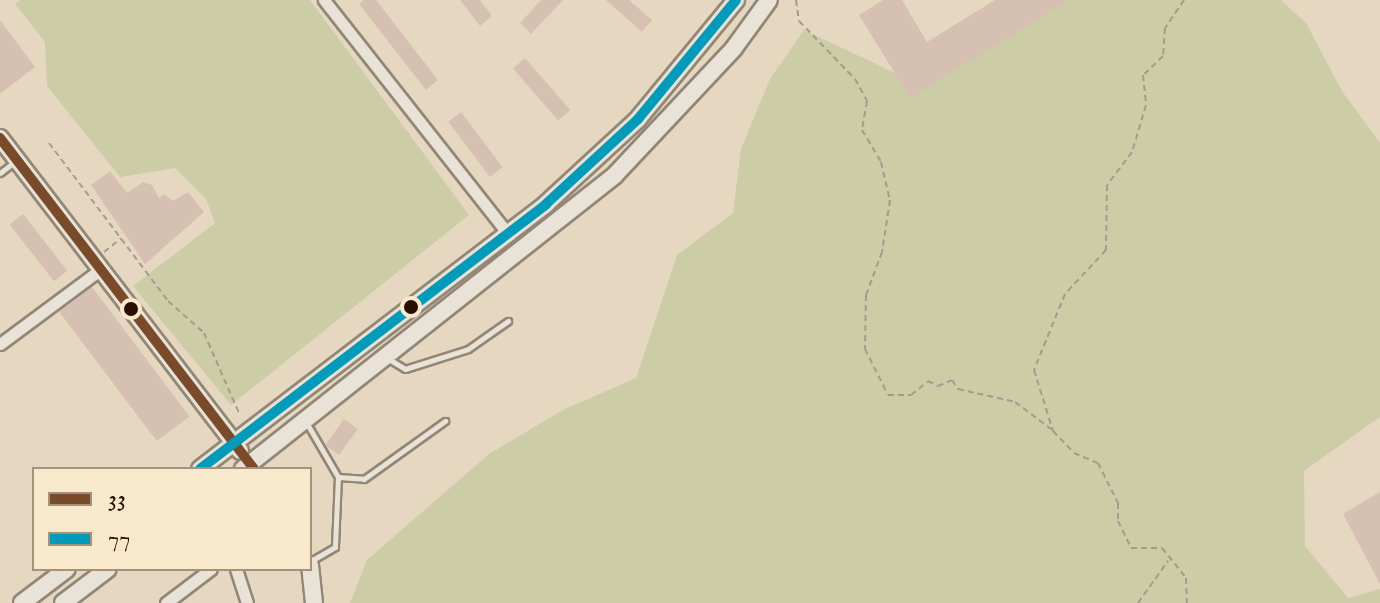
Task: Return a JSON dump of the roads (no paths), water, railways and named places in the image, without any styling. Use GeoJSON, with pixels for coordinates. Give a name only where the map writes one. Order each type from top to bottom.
{"type":"FeatureCollection","features":[{"type":"Feature","properties":{"kind":"main road"},"geometry":{"type":"LineString","coordinates":[[203,467],[509,235],[638,119],[736,0]]}},
{"type":"Feature","properties":{"kind":"main road"},"geometry":{"type":"LineString","coordinates":[[0,138],[234,443],[249,467],[614,176],[724,60],[769,0]]}},
{"type":"Feature","properties":{"kind":"main road"},"geometry":{"type":"LineString","coordinates":[[22,603],[64,571]]}},
{"type":"Feature","properties":{"kind":"main road"},"geometry":{"type":"LineString","coordinates":[[63,603],[105,571]]}},
{"type":"Feature","properties":{"kind":"main road"},"geometry":{"type":"LineString","coordinates":[[311,571],[314,603]]}},
{"type":"Feature","properties":{"kind":"street"},"geometry":{"type":"LineString","coordinates":[[324,0],[509,235]]}},
{"type":"Feature","properties":{"kind":"street"},"geometry":{"type":"LineString","coordinates":[[0,344],[98,265]]}},
{"type":"Feature","properties":{"kind":"street"},"geometry":{"type":"LineString","coordinates":[[166,603],[182,598],[209,571]]}},
{"type":"Feature","properties":{"kind":"street"},"geometry":{"type":"LineString","coordinates":[[237,571],[247,603]]}},
{"type":"Feature","properties":{"kind":"lane"},"geometry":{"type":"LineString","coordinates":[[0,173],[17,160]]}},
{"type":"Feature","properties":{"kind":"lane"},"geometry":{"type":"LineString","coordinates":[[387,357],[405,369],[468,349],[508,321]]}},
{"type":"Feature","properties":{"kind":"lane"},"geometry":{"type":"LineString","coordinates":[[305,421],[338,477],[335,547],[312,562]]}},
{"type":"Feature","properties":{"kind":"lane"},"geometry":{"type":"LineString","coordinates":[[338,477],[364,479],[445,421]]}}]}
